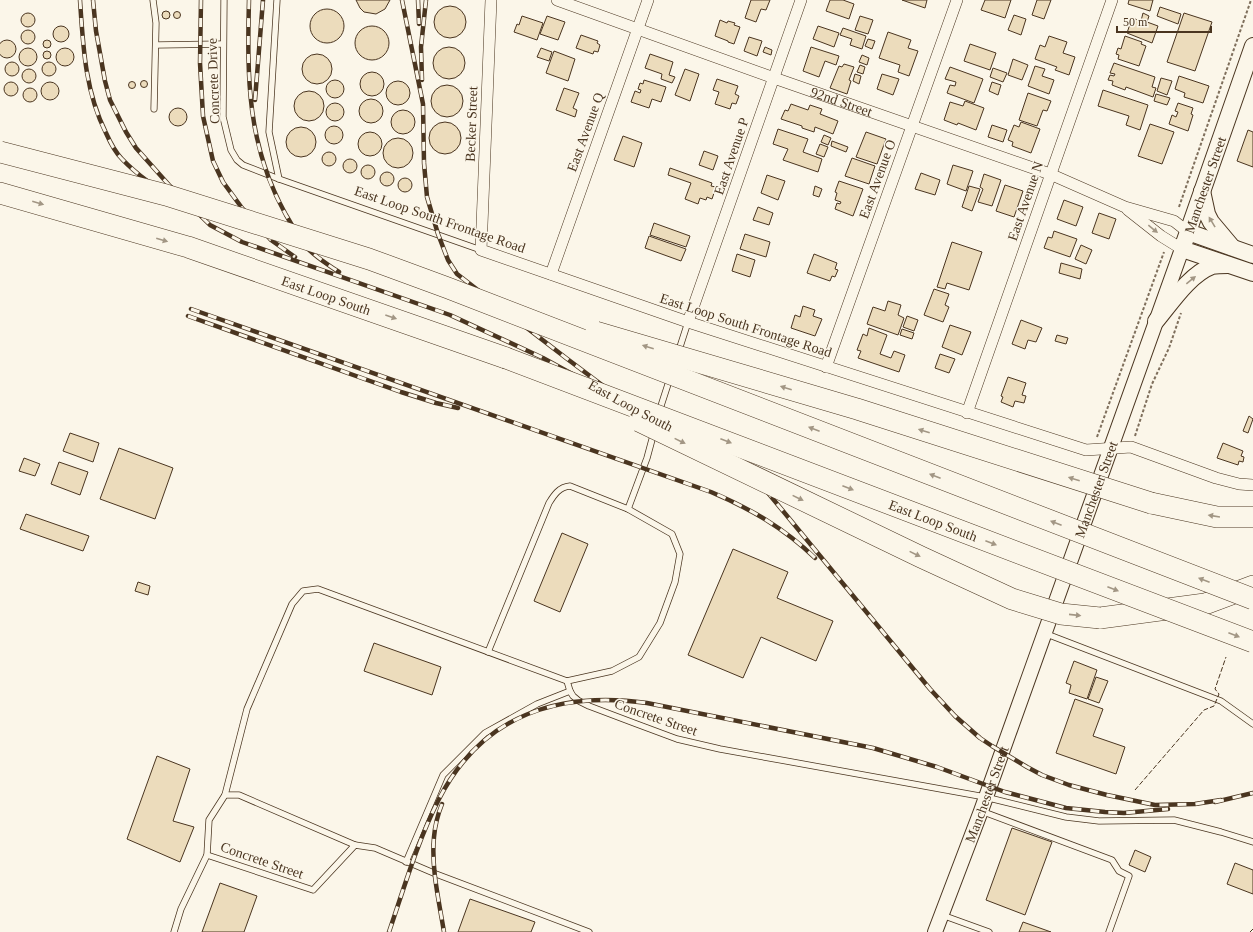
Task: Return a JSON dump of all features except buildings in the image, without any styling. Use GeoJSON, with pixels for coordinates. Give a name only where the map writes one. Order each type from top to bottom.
{"type":"FeatureCollection","features":[{"type":"Feature","properties":{"kind":"highway"},"geometry":{"type":"LineString","coordinates":[[0,152],[166,196],[369,258],[1253,599]]}},
{"type":"Feature","properties":{"kind":"highway","name":"East Loop South"},"geometry":{"type":"LineString","coordinates":[[0,193],[188,247],[506,358],[1253,642]]}},
{"type":"Feature","properties":{"kind":"highway"},"geometry":{"type":"LineString","coordinates":[[448,288],[857,410],[1151,503],[1217,517],[1253,517]]}},
{"type":"Feature","properties":{"kind":"highway"},"geometry":{"type":"LineString","coordinates":[[506,358],[921,557],[1012,599],[1061,614],[1100,618],[1205,604],[1253,586]]}},
{"type":"Feature","properties":{"kind":"main road","name":"Manchester Street"},"geometry":{"type":"LineString","coordinates":[[1182,249],[1253,46]]}},
{"type":"Feature","properties":{"kind":"main road"},"geometry":{"type":"LineString","coordinates":[[1202,191],[1211,222],[1233,248]]}},
{"type":"Feature","properties":{"kind":"main road","name":"92nd Street"},"geometry":{"type":"LineString","coordinates":[[1188,232],[1253,255]]}},
{"type":"Feature","properties":{"kind":"main road","name":"92nd Street"},"geometry":{"type":"LineString","coordinates":[[1182,249],[1253,274]]}},
{"type":"Feature","properties":{"kind":"main road"},"geometry":{"type":"LineString","coordinates":[[1156,320],[1185,285],[1198,275],[1212,266],[1228,265]]}},
{"type":"Feature","properties":{"kind":"street","name":"Becker Street"},"geometry":{"type":"LineString","coordinates":[[481,250],[491,0]]}},
{"type":"Feature","properties":{"kind":"street","name":"92nd Street"},"geometry":{"type":"LineString","coordinates":[[557,0],[578,3],[638,29],[1050,174],[1125,207],[1174,221],[1188,232]]}},
{"type":"Feature","properties":{"kind":"street","name":"East Avenue Q"},"geometry":{"type":"LineString","coordinates":[[551,274],[648,0]]}},
{"type":"Feature","properties":{"kind":"street","name":"East Avenue P"},"geometry":{"type":"LineString","coordinates":[[688,322],[801,0]]}},
{"type":"Feature","properties":{"kind":"street","name":"East Avenue O"},"geometry":{"type":"LineString","coordinates":[[826,367],[957,0]]}},
{"type":"Feature","properties":{"kind":"street","name":"East Avenue N"},"geometry":{"type":"LineString","coordinates":[[967,413],[1112,0]]}},
{"type":"Feature","properties":{"kind":"street","name":"92nd Street"},"geometry":{"type":"LineString","coordinates":[[1125,207],[1161,236],[1182,249]]}},
{"type":"Feature","properties":{"kind":"street","name":"Manchester Street"},"geometry":{"type":"LineString","coordinates":[[935,932],[981,811],[1182,249]]}},
{"type":"Feature","properties":{"kind":"street","name":"East Loop South Frontage Road"},"geometry":{"type":"LineString","coordinates":[[481,250],[688,322],[967,413],[1086,450],[1131,447],[1216,478],[1239,484],[1253,485]]}},
{"type":"Feature","properties":{"kind":"lane"},"geometry":{"type":"LineString","coordinates":[[153,0],[156,23],[154,109]]}},
{"type":"Feature","properties":{"kind":"lane","name":"Concrete Drive"},"geometry":{"type":"LineString","coordinates":[[224,0],[223,118],[231,150],[237,160]]}},
{"type":"Feature","properties":{"kind":"lane"},"geometry":{"type":"LineString","coordinates":[[277,0],[269,132],[280,179]]}},
{"type":"Feature","properties":{"kind":"lane"},"geometry":{"type":"LineString","coordinates":[[156,45],[223,44]]}},
{"type":"Feature","properties":{"kind":"lane","name":"East Loop South Frontage Road"},"geometry":{"type":"LineString","coordinates":[[237,160],[243,165],[280,179],[481,250]]}},
{"type":"Feature","properties":{"kind":"lane"},"geometry":{"type":"LineString","coordinates":[[676,360],[688,322]]}},
{"type":"Feature","properties":{"kind":"lane"},"geometry":{"type":"LineString","coordinates":[[628,509],[647,458],[657,420],[674,367]]}},
{"type":"Feature","properties":{"kind":"lane"},"geometry":{"type":"LineString","coordinates":[[174,932],[181,909],[208,855],[209,820],[225,795],[247,709],[292,604],[303,591],[318,588],[567,682],[612,671],[639,657],[660,623],[675,582],[680,554],[672,534],[628,509],[570,486],[564,487],[555,493],[549,503],[488,652]]}},
{"type":"Feature","properties":{"kind":"lane"},"geometry":{"type":"LineString","coordinates":[[1044,633],[1222,701],[1253,724]]}},
{"type":"Feature","properties":{"kind":"lane"},"geometry":{"type":"LineString","coordinates":[[406,862],[443,775],[485,733],[537,704],[570,691],[567,682]]}},
{"type":"Feature","properties":{"kind":"lane","name":"Concrete Street"},"geometry":{"type":"LineString","coordinates":[[570,691],[579,701],[589,706],[677,739],[720,749],[986,797],[1066,817],[1099,821],[1174,820],[1253,842]]}},
{"type":"Feature","properties":{"kind":"lane"},"geometry":{"type":"LineString","coordinates":[[225,795],[239,795],[355,845],[375,848],[406,862],[589,932]]}},
{"type":"Feature","properties":{"kind":"lane"},"geometry":{"type":"LineString","coordinates":[[981,811],[1112,860],[1120,871],[1129,876],[1109,932]]}},
{"type":"Feature","properties":{"kind":"lane","name":"Concrete Street"},"geometry":{"type":"LineString","coordinates":[[208,855],[313,890],[355,845]]}},
{"type":"Feature","properties":{"kind":"lane"},"geometry":{"type":"LineString","coordinates":[[941,915],[989,932]]}},
{"type":"Feature","properties":{"kind":"path"},"geometry":{"type":"LineString","coordinates":[[1179,207],[1251,0]]}},
{"type":"Feature","properties":{"kind":"path"},"geometry":{"type":"LineString","coordinates":[[1097,437],[1165,248]]}},
{"type":"Feature","properties":{"kind":"path"},"geometry":{"type":"LineString","coordinates":[[1134,438],[1152,384],[1169,348],[1183,308]]}},
{"type":"Feature","properties":{"kind":"railway"},"geometry":{"type":"LineString","coordinates":[[80,0],[82,34],[89,85],[99,117],[111,143],[119,156],[137,173],[189,210]]}},
{"type":"Feature","properties":{"kind":"railway"},"geometry":{"type":"LineString","coordinates":[[93,0],[96,31],[105,81],[110,100],[126,132],[136,148],[169,185],[210,225],[242,242],[450,315],[543,358],[708,446],[735,463],[764,488],[930,689],[955,716],[980,738],[1027,767],[1042,775],[1069,785],[1155,805],[1195,804],[1221,800]]}},
{"type":"Feature","properties":{"kind":"railway"},"geometry":{"type":"LineString","coordinates":[[201,0],[200,63],[203,116],[213,161],[223,182],[242,208],[271,240],[295,257]]}},
{"type":"Feature","properties":{"kind":"railway"},"geometry":{"type":"LineString","coordinates":[[249,0],[248,57],[252,110],[263,163],[273,189],[301,241],[324,262],[339,272]]}},
{"type":"Feature","properties":{"kind":"railway"},"geometry":{"type":"LineString","coordinates":[[255,100],[263,0]]}},
{"type":"Feature","properties":{"kind":"railway"},"geometry":{"type":"LineString","coordinates":[[402,0],[423,104],[424,163],[427,197],[438,234],[448,260],[457,274],[606,388]]}},
{"type":"Feature","properties":{"kind":"railway"},"geometry":{"type":"LineString","coordinates":[[418,0],[419,24]]}},
{"type":"Feature","properties":{"kind":"railway"},"geometry":{"type":"LineString","coordinates":[[422,80],[421,47],[426,0]]}},
{"type":"Feature","properties":{"kind":"railway"},"geometry":{"type":"LineString","coordinates":[[191,309],[711,492],[740,505],[779,528],[815,558]]}},
{"type":"Feature","properties":{"kind":"railway"},"geometry":{"type":"LineString","coordinates":[[188,316],[401,392],[458,408]]}},
{"type":"Feature","properties":{"kind":"railway"},"geometry":{"type":"LineString","coordinates":[[389,932],[424,831],[439,799],[457,770],[477,747],[500,729],[526,715],[553,706],[583,701],[614,700],[647,703],[873,748],[937,767],[1005,792],[1066,808],[1124,813],[1168,809]]}},
{"type":"Feature","properties":{"kind":"railway"},"geometry":{"type":"LineString","coordinates":[[1215,802],[1253,793]]}},
{"type":"Feature","properties":{"kind":"railway"},"geometry":{"type":"LineString","coordinates":[[442,804],[436,824],[433,849],[436,884],[444,932]]}},
{"type":"Feature","properties":{"kind":"fence"},"geometry":{"type":"LineString","coordinates":[[1135,790],[1204,710],[1214,706],[1219,694],[1215,689],[1226,657]]}},
{"type":"Feature","properties":{"kind":"fence"},"geometry":{"type":"LineString","coordinates":[[1250,932],[1253,929]]}}]}
